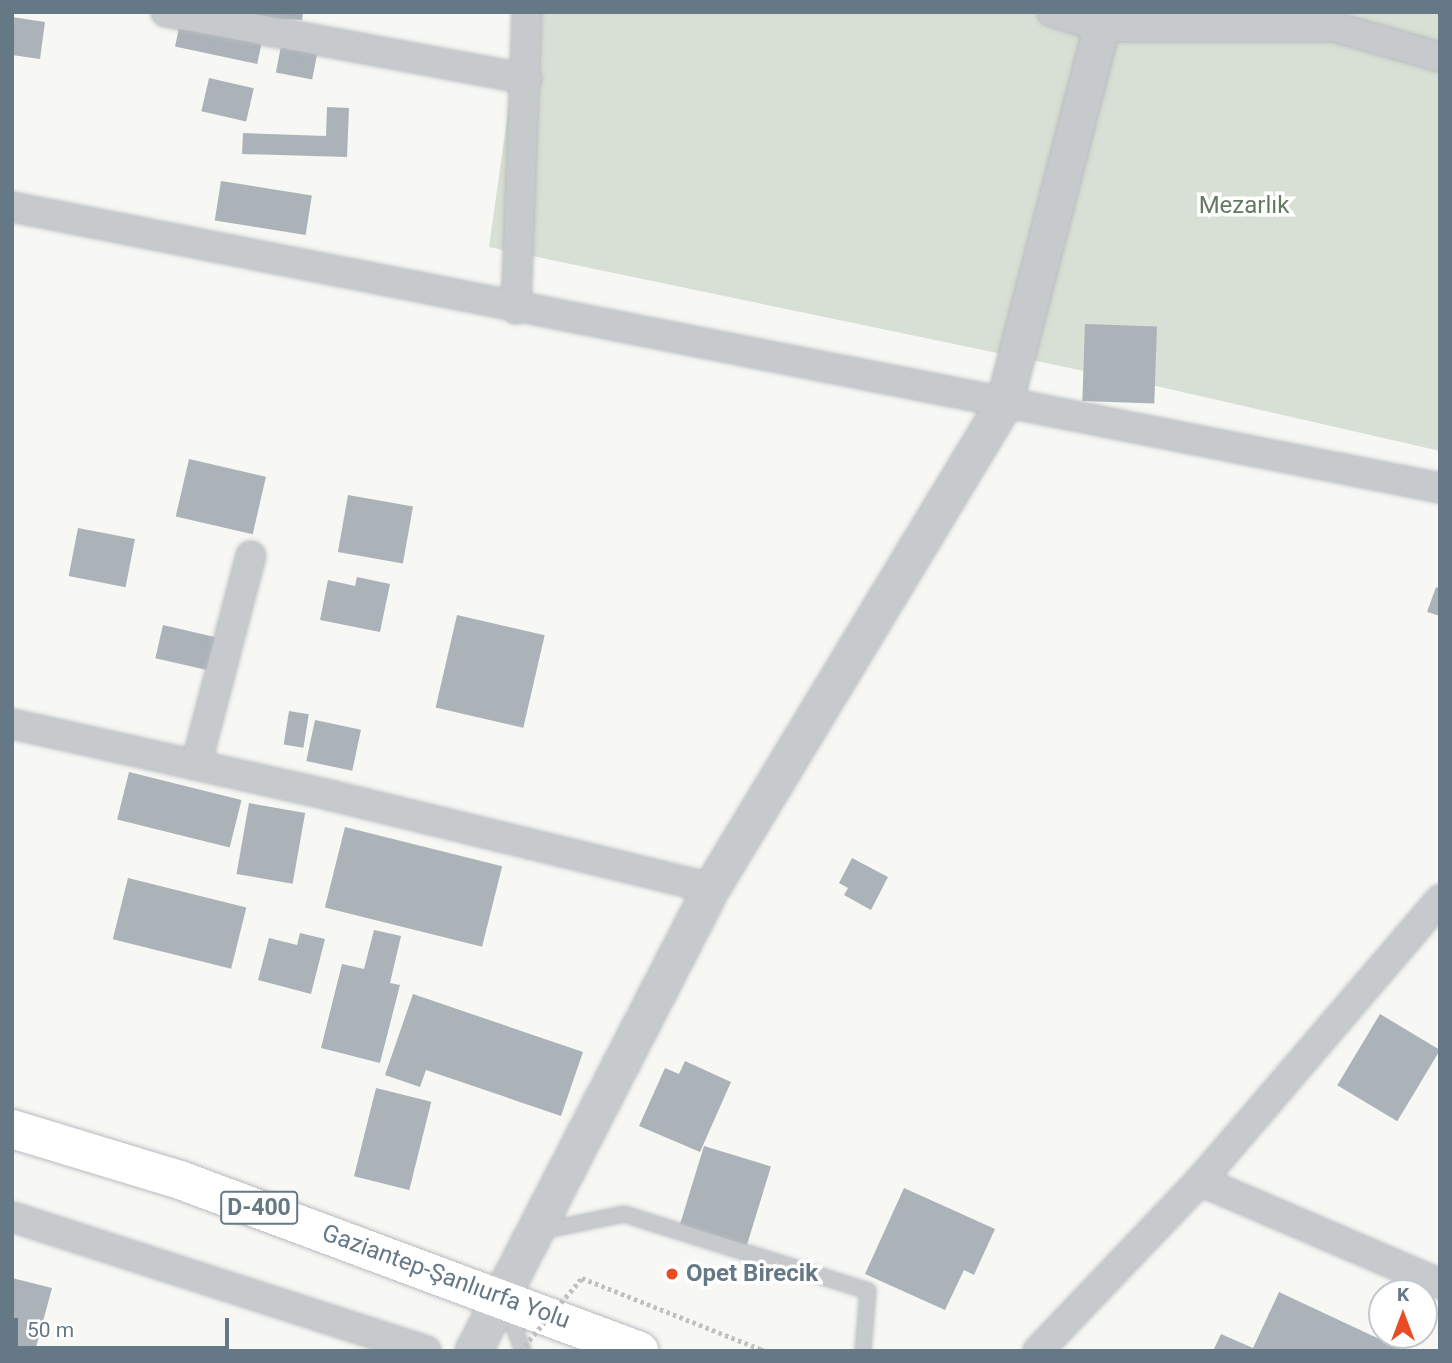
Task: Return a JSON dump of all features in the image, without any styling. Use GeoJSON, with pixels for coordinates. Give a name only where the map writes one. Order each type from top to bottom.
{"type":"FeatureCollection","features":[{"type":"Feature","properties":{"kind":"main road","name":"Gaziantep-Şanlıurfa Yolu"},"geometry":{"type":"LineString","coordinates":[[12,1129],[180,1180],[503,1297],[639,1351]]}},
{"type":"Feature","properties":{"kind":"street"},"geometry":{"type":"LineString","coordinates":[[166,12],[527,79]]}},
{"type":"Feature","properties":{"kind":"street"},"geometry":{"type":"LineString","coordinates":[[516,309],[527,79],[527,12]]}},
{"type":"Feature","properties":{"kind":"street"},"geometry":{"type":"LineString","coordinates":[[1052,12],[1102,20],[1334,27],[1440,57]]}},
{"type":"Feature","properties":{"kind":"street"},"geometry":{"type":"LineString","coordinates":[[473,1351],[537,1232],[711,888],[1004,403],[1102,20]]}},
{"type":"Feature","properties":{"kind":"street"},"geometry":{"type":"LineString","coordinates":[[12,207],[516,309],[1440,488]]}},
{"type":"Feature","properties":{"kind":"street"},"geometry":{"type":"LineString","coordinates":[[196,765],[251,556]]}},
{"type":"Feature","properties":{"kind":"street"},"geometry":{"type":"LineString","coordinates":[[12,724],[196,765],[711,888]]}},
{"type":"Feature","properties":{"kind":"street"},"geometry":{"type":"LineString","coordinates":[[1038,1351],[1200,1181],[1440,900]]}},
{"type":"Feature","properties":{"kind":"street"},"geometry":{"type":"LineString","coordinates":[[1200,1181],[1440,1284]]}},
{"type":"Feature","properties":{"kind":"street"},"geometry":{"type":"LineString","coordinates":[[12,1217],[426,1351]]}},
{"type":"Feature","properties":{"kind":"lane"},"geometry":{"type":"LineString","coordinates":[[537,1232],[624,1214],[868,1291],[863,1351]]}},
{"type":"Feature","properties":{"kind":"lane"},"geometry":{"type":"LineString","coordinates":[[503,1297],[521,1351]]}},
{"type":"Feature","properties":{"kind":"path"},"geometry":{"type":"LineString","coordinates":[[521,1351],[582,1278],[763,1350]]}},
{"type":"Feature","properties":{"kind":"green space","name":"Mezarlık"},"geometry":{"type":"Polygon","coordinates":[[[522,12],[1440,12],[1440,451],[1156,386],[489,247],[522,12]]]}},
{"type":"Feature","properties":{"kind":"building"},"geometry":{"type":"Polygon","coordinates":[[[240,12],[303,12],[302,20],[240,17],[240,12]]]}},
{"type":"Feature","properties":{"kind":"building"},"geometry":{"type":"Polygon","coordinates":[[[12,17],[45,22],[40,59],[12,55],[12,17]]]}},
{"type":"Feature","properties":{"kind":"building"},"geometry":{"type":"Polygon","coordinates":[[[180,23],[262,40],[257,64],[175,46],[180,23]]]}},
{"type":"Feature","properties":{"kind":"building"},"geometry":{"type":"Polygon","coordinates":[[[281,46],[317,53],[312,80],[276,73],[281,46]]]}},
{"type":"Feature","properties":{"kind":"building"},"geometry":{"type":"Polygon","coordinates":[[[209,78],[254,88],[246,121],[201,111],[209,78]]]}},
{"type":"Feature","properties":{"kind":"building"},"geometry":{"type":"Polygon","coordinates":[[[327,107],[349,108],[347,157],[242,154],[243,133],[326,136],[327,107]]]}},
{"type":"Feature","properties":{"kind":"building"},"geometry":{"type":"Polygon","coordinates":[[[221,181],[312,195],[306,235],[215,221],[221,181]]]}},
{"type":"Feature","properties":{"kind":"building"},"geometry":{"type":"Polygon","coordinates":[[[1085,324],[1157,327],[1154,403],[1082,401],[1085,324]]]}},
{"type":"Feature","properties":{"kind":"building"},"geometry":{"type":"Polygon","coordinates":[[[189,459],[266,477],[253,534],[176,516],[189,459]]]}},
{"type":"Feature","properties":{"kind":"building"},"geometry":{"type":"Polygon","coordinates":[[[348,495],[413,506],[403,564],[338,552],[348,495]]]}},
{"type":"Feature","properties":{"kind":"building"},"geometry":{"type":"Polygon","coordinates":[[[78,528],[135,539],[126,587],[69,576],[78,528]]]}},
{"type":"Feature","properties":{"kind":"building"},"geometry":{"type":"Polygon","coordinates":[[[357,577],[390,584],[380,632],[320,620],[328,580],[355,586],[357,577]]]}},
{"type":"Feature","properties":{"kind":"building"},"geometry":{"type":"Polygon","coordinates":[[[1436,587],[1440,589],[1440,616],[1427,612],[1436,587]]]}},
{"type":"Feature","properties":{"kind":"building"},"geometry":{"type":"Polygon","coordinates":[[[457,615],[545,635],[523,728],[436,708],[457,615]]]}},
{"type":"Feature","properties":{"kind":"building"},"geometry":{"type":"Polygon","coordinates":[[[163,625],[223,639],[216,672],[155,658],[163,625]]]}},
{"type":"Feature","properties":{"kind":"building"},"geometry":{"type":"Polygon","coordinates":[[[289,711],[309,714],[303,748],[284,745],[289,711]]]}},
{"type":"Feature","properties":{"kind":"building"},"geometry":{"type":"Polygon","coordinates":[[[315,720],[361,730],[352,771],[306,761],[315,720]]]}},
{"type":"Feature","properties":{"kind":"building"},"geometry":{"type":"Polygon","coordinates":[[[129,772],[242,800],[230,848],[117,820],[129,772]]]}},
{"type":"Feature","properties":{"kind":"building"},"geometry":{"type":"Polygon","coordinates":[[[249,803],[305,813],[293,884],[236,874],[249,803]]]}},
{"type":"Feature","properties":{"kind":"building"},"geometry":{"type":"Polygon","coordinates":[[[345,827],[502,866],[482,947],[325,908],[345,827]]]}},
{"type":"Feature","properties":{"kind":"building"},"geometry":{"type":"Polygon","coordinates":[[[852,858],[888,877],[871,910],[844,895],[848,888],[839,883],[852,858]]]}},
{"type":"Feature","properties":{"kind":"building"},"geometry":{"type":"Polygon","coordinates":[[[128,878],[246,908],[231,969],[113,939],[128,878]]]}},
{"type":"Feature","properties":{"kind":"building"},"geometry":{"type":"Polygon","coordinates":[[[374,930],[401,936],[390,983],[400,985],[380,1063],[321,1048],[342,964],[364,969],[374,930]]]}},
{"type":"Feature","properties":{"kind":"building"},"geometry":{"type":"Polygon","coordinates":[[[300,933],[325,939],[311,994],[258,980],[269,938],[297,945],[300,933]]]}},
{"type":"Feature","properties":{"kind":"building"},"geometry":{"type":"Polygon","coordinates":[[[413,994],[583,1052],[561,1116],[426,1070],[420,1087],[385,1075],[413,994]]]}},
{"type":"Feature","properties":{"kind":"building"},"geometry":{"type":"Polygon","coordinates":[[[1380,1014],[1440,1050],[1397,1121],[1337,1085],[1380,1014]]]}},
{"type":"Feature","properties":{"kind":"building"},"geometry":{"type":"Polygon","coordinates":[[[685,1061],[731,1082],[700,1152],[639,1126],[665,1068],[679,1074],[685,1061]]]}},
{"type":"Feature","properties":{"kind":"building"},"geometry":{"type":"Polygon","coordinates":[[[376,1088],[431,1102],[409,1190],[354,1176],[376,1088]]]}},
{"type":"Feature","properties":{"kind":"building"},"geometry":{"type":"Polygon","coordinates":[[[704,1146],[771,1166],[747,1246],[680,1225],[704,1146]]]}},
{"type":"Feature","properties":{"kind":"building"},"geometry":{"type":"Polygon","coordinates":[[[904,1188],[995,1229],[974,1275],[964,1270],[945,1310],[865,1274],[904,1188]]]}},
{"type":"Feature","properties":{"kind":"building"},"geometry":{"type":"Polygon","coordinates":[[[12,1278],[52,1288],[35,1351],[12,1351],[12,1278]]]}},
{"type":"Feature","properties":{"kind":"building"},"geometry":{"type":"Polygon","coordinates":[[[1279,1292],[1368,1334],[1368,1349],[1405,1351],[1213,1351],[1221,1334],[1253,1348],[1279,1292]]]}},
{"type":"Feature","properties":{"kind":"place","name":"Opet Birecik"},"geometry":{"type":"Point","coordinates":[672,1274]}}]}
